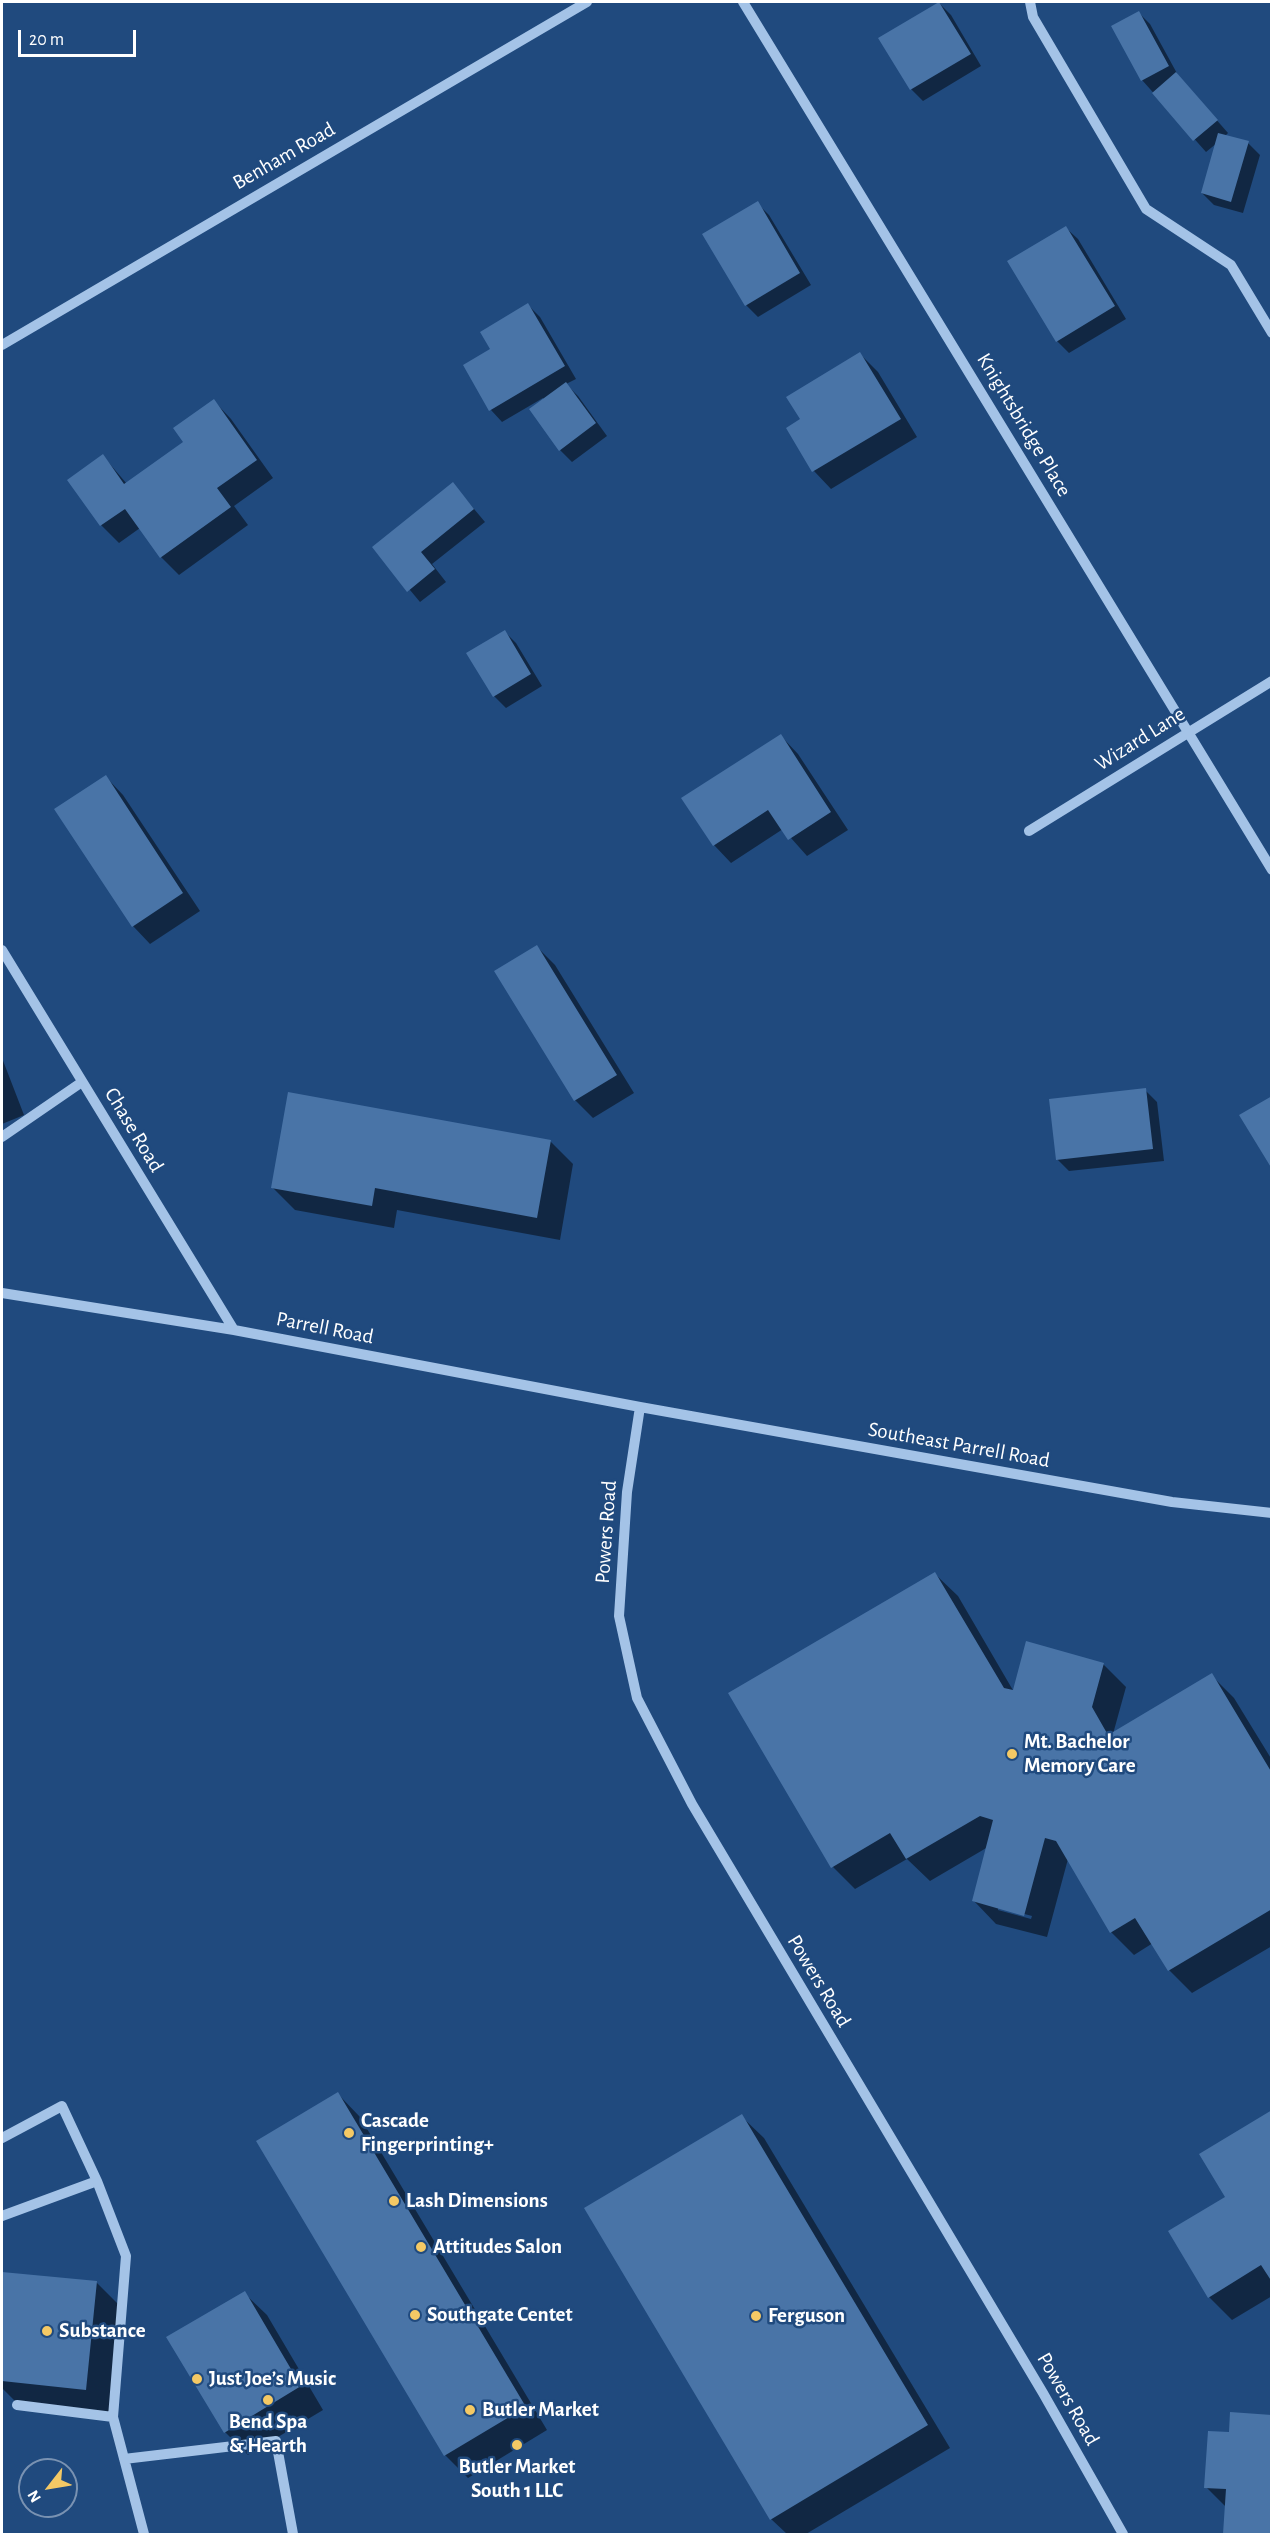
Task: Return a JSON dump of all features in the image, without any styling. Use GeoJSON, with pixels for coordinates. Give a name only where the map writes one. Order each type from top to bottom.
{"type":"FeatureCollection","features":[{"type":"Feature","properties":{"kind":"street","name":"Benham Road"},"geometry":{"type":"LineString","coordinates":[[2,345],[587,2]]}},
{"type":"Feature","properties":{"kind":"street","name":"Knightsbridge Place"},"geometry":{"type":"LineString","coordinates":[[743,2],[1272,870]]}},
{"type":"Feature","properties":{"kind":"street"},"geometry":{"type":"LineString","coordinates":[[1029,2],[1032,17],[1146,209],[1231,265],[1272,333]]}},
{"type":"Feature","properties":{"kind":"street","name":"Wizard Lane"},"geometry":{"type":"LineString","coordinates":[[1029,831],[1272,681]]}},
{"type":"Feature","properties":{"kind":"street","name":"Chase Road"},"geometry":{"type":"LineString","coordinates":[[2,950],[234,1330]]}},
{"type":"Feature","properties":{"kind":"street"},"geometry":{"type":"LineString","coordinates":[[2,1137],[82,1082]]}},
{"type":"Feature","properties":{"kind":"street","name":"Parrell Road"},"geometry":{"type":"LineString","coordinates":[[2,1293],[234,1330],[640,1407]]}},
{"type":"Feature","properties":{"kind":"street","name":"Southeast Parrell Road"},"geometry":{"type":"LineString","coordinates":[[640,1407],[1172,1502],[1272,1514]]}},
{"type":"Feature","properties":{"kind":"street","name":"Powers Road"},"geometry":{"type":"LineString","coordinates":[[640,1407],[627,1492],[619,1616],[637,1698],[692,1804],[1043,2393],[1123,2535]]}},
{"type":"Feature","properties":{"kind":"street"},"geometry":{"type":"LineString","coordinates":[[2,2138],[62,2106],[97,2181],[126,2256],[113,2417],[144,2535]]}},
{"type":"Feature","properties":{"kind":"street"},"geometry":{"type":"LineString","coordinates":[[2,2216],[97,2181]]}},
{"type":"Feature","properties":{"kind":"street"},"geometry":{"type":"LineString","coordinates":[[17,2405],[113,2417]]}},
{"type":"Feature","properties":{"kind":"street"},"geometry":{"type":"LineString","coordinates":[[124,2459],[276,2441],[293,2535]]}},
{"type":"Feature","properties":{"kind":"building"},"geometry":{"type":"Polygon","coordinates":[[[939,2],[971,54],[910,90],[878,38],[939,2]]]}},
{"type":"Feature","properties":{"kind":"building"},"geometry":{"type":"Polygon","coordinates":[[[1139,11],[1169,66],[1141,81],[1111,26],[1139,11]]]}},
{"type":"Feature","properties":{"kind":"building"},"geometry":{"type":"Polygon","coordinates":[[[1176,72],[1218,120],[1193,141],[1152,93],[1176,72]]]}},
{"type":"Feature","properties":{"kind":"building"},"geometry":{"type":"Polygon","coordinates":[[[1218,133],[1249,141],[1231,202],[1201,193],[1218,133]]]}},
{"type":"Feature","properties":{"kind":"building"},"geometry":{"type":"Polygon","coordinates":[[[758,201],[800,273],[745,306],[702,234],[758,201]]]}},
{"type":"Feature","properties":{"kind":"building"},"geometry":{"type":"Polygon","coordinates":[[[1066,226],[1115,306],[1056,342],[1007,261],[1066,226]]]}},
{"type":"Feature","properties":{"kind":"building"},"geometry":{"type":"Polygon","coordinates":[[[528,303],[565,366],[489,411],[463,365],[490,349],[480,332],[528,303]]]}},
{"type":"Feature","properties":{"kind":"building"},"geometry":{"type":"Polygon","coordinates":[[[860,352],[901,419],[812,472],[786,428],[800,419],[786,397],[860,352]]]}},
{"type":"Feature","properties":{"kind":"building"},"geometry":{"type":"Polygon","coordinates":[[[566,382],[596,423],[559,451],[529,409],[566,382]]]}},
{"type":"Feature","properties":{"kind":"building"},"geometry":{"type":"Polygon","coordinates":[[[214,399],[257,460],[217,488],[231,507],[160,558],[125,509],[100,526],[67,480],[103,454],[124,484],[183,442],[173,428],[214,399]]]}},
{"type":"Feature","properties":{"kind":"building"},"geometry":{"type":"Polygon","coordinates":[[[453,482],[474,509],[421,552],[435,569],[407,592],[372,547],[453,482]]]}},
{"type":"Feature","properties":{"kind":"building"},"geometry":{"type":"Polygon","coordinates":[[[505,630],[531,674],[493,697],[466,653],[505,630]]]}},
{"type":"Feature","properties":{"kind":"building"},"geometry":{"type":"Polygon","coordinates":[[[781,734],[831,812],[788,840],[768,810],[713,846],[681,798],[781,734]]]}},
{"type":"Feature","properties":{"kind":"building"},"geometry":{"type":"Polygon","coordinates":[[[106,775],[183,893],[132,927],[54,809],[106,775]]]}},
{"type":"Feature","properties":{"kind":"building"},"geometry":{"type":"Polygon","coordinates":[[[537,945],[617,1075],[574,1101],[494,971],[537,945]]]}},
{"type":"Feature","properties":{"kind":"building"},"geometry":{"type":"Polygon","coordinates":[[[1146,1088],[1153,1149],[1056,1160],[1049,1099],[1146,1088]]]}},
{"type":"Feature","properties":{"kind":"building"},"geometry":{"type":"Polygon","coordinates":[[[288,1092],[551,1140],[537,1218],[375,1188],[372,1206],[271,1188],[288,1092]]]}},
{"type":"Feature","properties":{"kind":"building"},"geometry":{"type":"Polygon","coordinates":[[[1272,1096],[1272,1169],[1239,1115],[1272,1096]]]}},
{"type":"Feature","properties":{"kind":"building","name":"Mt. Bachelor Memory Care"},"geometry":{"type":"Polygon","coordinates":[[[935,1572],[1004,1688],[1013,1690],[1026,1641],[1104,1663],[1092,1707],[1108,1735],[1212,1673],[1272,1773],[1272,1909],[1168,1971],[1135,1918],[1110,1933],[1056,1841],[1045,1838],[1024,1916],[972,1901],[993,1820],[980,1816],[906,1859],[890,1833],[831,1868],[728,1693],[935,1572]]]}},
{"type":"Feature","properties":{"kind":"building","name":"Southgate Centet"},"geometry":{"type":"Polygon","coordinates":[[[338,2092],[526,2407],[444,2456],[256,2141],[338,2092]]]}},
{"type":"Feature","properties":{"kind":"building"},"geometry":{"type":"Polygon","coordinates":[[[1272,2110],[1272,2282],[1261,2265],[1208,2298],[1168,2231],[1225,2197],[1199,2154],[1272,2110]]]}},
{"type":"Feature","properties":{"kind":"building","name":"Ferguson"},"geometry":{"type":"Polygon","coordinates":[[[742,2114],[928,2425],[770,2520],[584,2208],[742,2114]]]}},
{"type":"Feature","properties":{"kind":"building","name":"Substance"},"geometry":{"type":"Polygon","coordinates":[[[2,2272],[97,2281],[86,2390],[2,2381],[2,2272]]]}},
{"type":"Feature","properties":{"kind":"building"},"geometry":{"type":"Polygon","coordinates":[[[245,2291],[301,2386],[224,2433],[166,2337],[245,2291]]]}},
{"type":"Feature","properties":{"kind":"building"},"geometry":{"type":"Polygon","coordinates":[[[1230,2412],[1272,2415],[1272,2534],[1223,2534],[1226,2489],[1204,2488],[1208,2431],[1229,2432],[1230,2412]]]}},
{"type":"Feature","properties":{"kind":"place","name":"Mt. Bachelor Memory Care"},"geometry":{"type":"Point","coordinates":[1012,1754]}},
{"type":"Feature","properties":{"kind":"place","name":"Cascade Fingerprinting+"},"geometry":{"type":"Point","coordinates":[349,2133]}},
{"type":"Feature","properties":{"kind":"place","name":"Lash Dimensions"},"geometry":{"type":"Point","coordinates":[394,2201]}},
{"type":"Feature","properties":{"kind":"place","name":"Attitudes Salon"},"geometry":{"type":"Point","coordinates":[421,2247]}},
{"type":"Feature","properties":{"kind":"place","name":"Southgate Centet"},"geometry":{"type":"Point","coordinates":[415,2315]}},
{"type":"Feature","properties":{"kind":"place","name":"Ferguson"},"geometry":{"type":"Point","coordinates":[756,2316]}},
{"type":"Feature","properties":{"kind":"place","name":"Substance"},"geometry":{"type":"Point","coordinates":[47,2331]}},
{"type":"Feature","properties":{"kind":"place","name":"Just Joe’s Music"},"geometry":{"type":"Point","coordinates":[197,2379]}},
{"type":"Feature","properties":{"kind":"place","name":"Bend Spa & Hearth"},"geometry":{"type":"Point","coordinates":[268,2400]}},
{"type":"Feature","properties":{"kind":"place","name":"Butler Market"},"geometry":{"type":"Point","coordinates":[470,2410]}},
{"type":"Feature","properties":{"kind":"place","name":"Butler Market South 1 LLC"},"geometry":{"type":"Point","coordinates":[517,2445]}}]}
